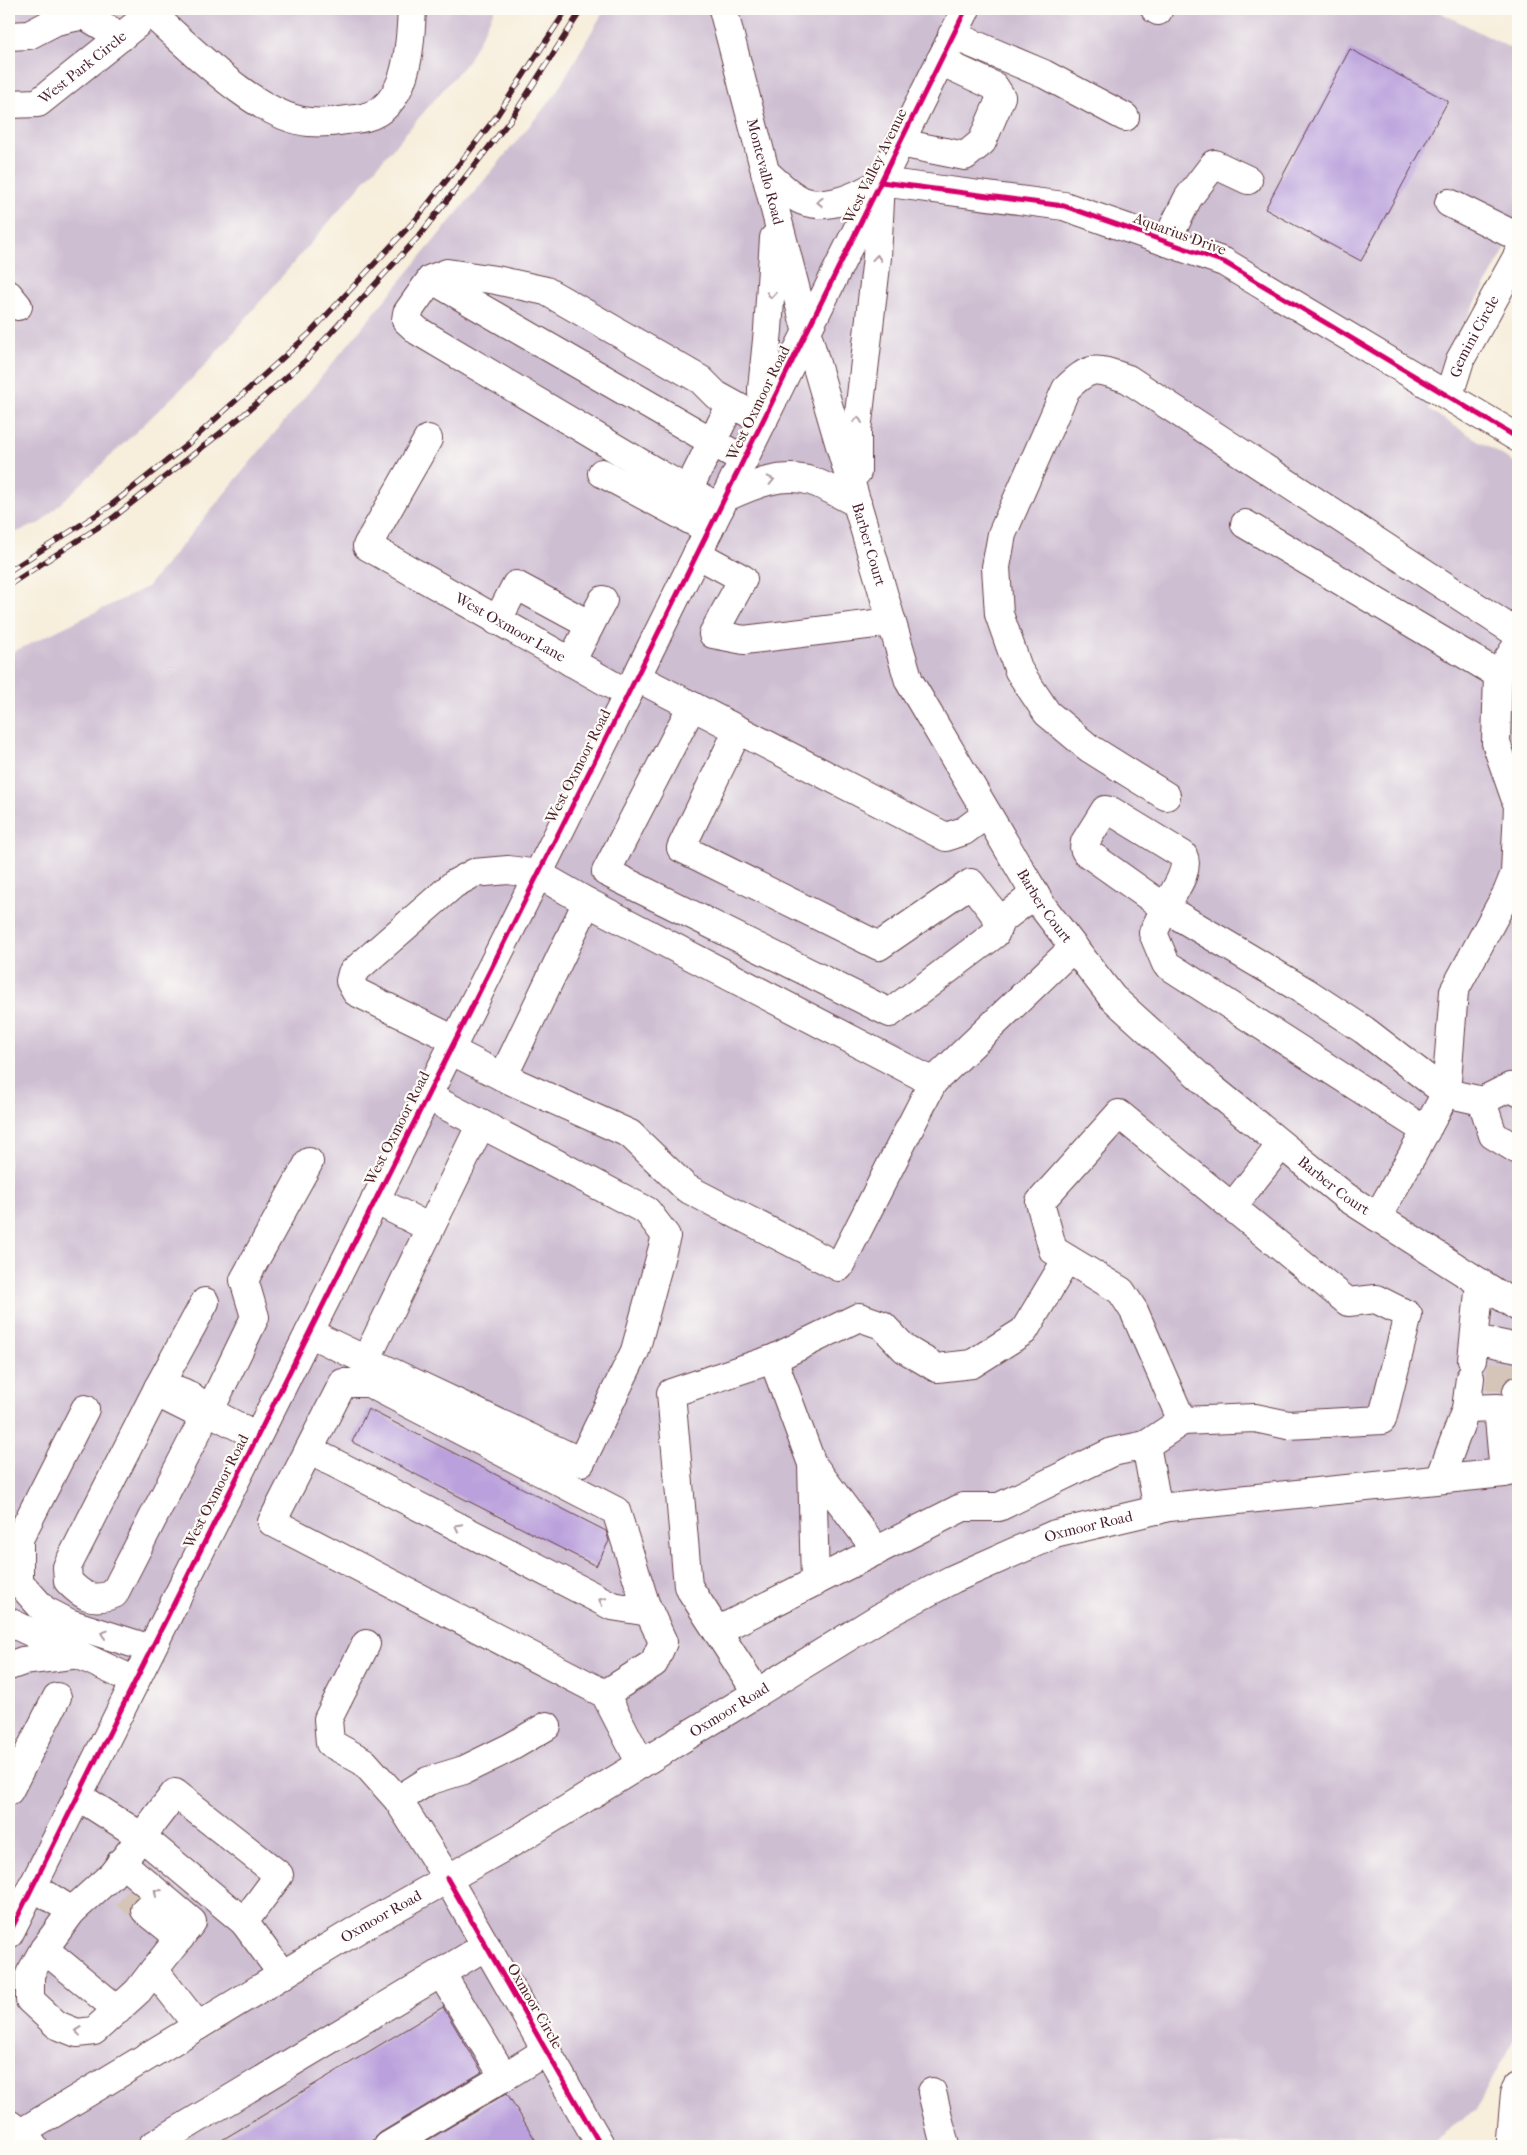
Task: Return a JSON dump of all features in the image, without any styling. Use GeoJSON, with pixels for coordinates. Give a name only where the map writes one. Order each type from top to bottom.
{"type":"FeatureCollection","features":[{"type":"Feature","properties":{"kind":"main road"},"geometry":{"type":"LineString","coordinates":[[145,9],[243,94],[276,112],[308,122],[334,122],[367,117],[384,107],[396,94],[410,43],[412,9]]}},
{"type":"Feature","properties":{"kind":"main road","name":"West Park Circle"},"geometry":{"type":"LineString","coordinates":[[9,104],[38,102],[137,24],[145,9]]}},
{"type":"Feature","properties":{"kind":"main road","name":"Montevallo Road"},"geometry":{"type":"LineString","coordinates":[[723,9],[807,334]]}},
{"type":"Feature","properties":{"kind":"main road","name":"West Valley Avenue"},"geometry":{"type":"LineString","coordinates":[[807,334],[966,9]]}},
{"type":"Feature","properties":{"kind":"main road"},"geometry":{"type":"LineString","coordinates":[[9,36],[29,36],[56,21],[84,15],[121,37]]}},
{"type":"Feature","properties":{"kind":"main road"},"geometry":{"type":"LineString","coordinates":[[952,35],[1044,74],[1125,118]]}},
{"type":"Feature","properties":{"kind":"main road"},"geometry":{"type":"LineString","coordinates":[[900,144],[965,156],[982,142],[1001,97],[994,86],[940,61]]}},
{"type":"Feature","properties":{"kind":"main road"},"geometry":{"type":"LineString","coordinates":[[1166,242],[1188,198],[1214,164],[1248,180]]}},
{"type":"Feature","properties":{"kind":"main road"},"geometry":{"type":"LineString","coordinates":[[765,172],[791,194],[804,202],[826,203],[846,199],[861,194],[881,182]]}},
{"type":"Feature","properties":{"kind":"main road"},"geometry":{"type":"LineString","coordinates":[[713,522],[756,484],[786,477],[811,481],[857,504],[857,431],[877,257],[881,182]]}},
{"type":"Feature","properties":{"kind":"main road","name":"Aquarius Drive"},"geometry":{"type":"LineString","coordinates":[[881,182],[1064,206],[1224,262],[1518,438]]}},
{"type":"Feature","properties":{"kind":"main road"},"geometry":{"type":"LineString","coordinates":[[1450,203],[1518,237]]}},
{"type":"Feature","properties":{"kind":"main road"},"geometry":{"type":"LineString","coordinates":[[775,211],[768,330],[762,389],[763,421],[716,395],[693,375],[546,291],[496,280],[447,273],[430,279],[407,313],[406,320],[408,324],[688,490],[713,522],[743,579],[713,634],[744,640],[891,622]]}},
{"type":"Feature","properties":{"kind":"main road","name":"Gemini Circle"},"geometry":{"type":"LineString","coordinates":[[1449,395],[1460,360],[1518,255]]}},
{"type":"Feature","properties":{"kind":"main road"},"geometry":{"type":"LineString","coordinates":[[430,279],[744,460]]}},
{"type":"Feature","properties":{"kind":"main road","name":"West Oxmoor Road"},"geometry":{"type":"LineString","coordinates":[[9,1934],[807,334]]}},
{"type":"Feature","properties":{"kind":"main road","name":"Barber Court"},"geometry":{"type":"LineString","coordinates":[[807,334],[909,682],[1035,894],[1112,997],[1212,1088],[1346,1198],[1518,1307]]}},
{"type":"Feature","properties":{"kind":"main road"},"geometry":{"type":"LineString","coordinates":[[1166,796],[1089,748],[1047,713],[1019,671],[999,614],[996,567],[1002,534],[1066,389],[1081,374],[1101,370],[1128,379],[1518,634]]}},
{"type":"Feature","properties":{"kind":"main road"},"geometry":{"type":"LineString","coordinates":[[688,490],[731,404]]}},
{"type":"Feature","properties":{"kind":"main road","name":"West Oxmoor Lane"},"geometry":{"type":"LineString","coordinates":[[428,439],[367,546],[391,562],[571,662],[632,686],[692,706],[946,837],[964,831],[987,814]]}},
{"type":"Feature","properties":{"kind":"main road"},"geometry":{"type":"LineString","coordinates":[[602,473],[713,522]]}},
{"type":"Feature","properties":{"kind":"main road"},"geometry":{"type":"LineString","coordinates":[[1245,524],[1498,674]]}},
{"type":"Feature","properties":{"kind":"main road"},"geometry":{"type":"LineString","coordinates":[[497,621],[516,585],[590,625]]}},
{"type":"Feature","properties":{"kind":"main road"},"geometry":{"type":"LineString","coordinates":[[571,662],[603,600]]}},
{"type":"Feature","properties":{"kind":"main road"},"geometry":{"type":"LineString","coordinates":[[1377,1217],[1446,1093],[1454,991],[1516,874],[1518,806],[1496,743],[1498,674],[1518,644]]}},
{"type":"Feature","properties":{"kind":"main road"},"geometry":{"type":"LineString","coordinates":[[692,706],[606,872],[890,1013],[995,934],[1000,921],[1035,894]]}},
{"type":"Feature","properties":{"kind":"main road"},"geometry":{"type":"LineString","coordinates":[[738,730],[681,848],[879,946],[971,883],[1000,921]]}},
{"type":"Feature","properties":{"kind":"main road"},"geometry":{"type":"LineString","coordinates":[[933,1082],[587,902],[538,874],[508,870],[474,873],[454,884],[352,973],[350,981],[356,992],[453,1045],[503,1077],[630,1134],[686,1188],[839,1267],[933,1082],[1074,947]]}},
{"type":"Feature","properties":{"kind":"main road"},"geometry":{"type":"LineString","coordinates":[[503,1077],[587,902]]}},
{"type":"Feature","properties":{"kind":"main road"},"geometry":{"type":"LineString","coordinates":[[1426,1131],[1166,964],[1154,933],[1165,908],[1306,992],[1364,1030],[1446,1093],[1482,1101],[1510,1087],[1518,1092]]}},
{"type":"Feature","properties":{"kind":"main road"},"geometry":{"type":"LineString","coordinates":[[309,1333],[581,1462],[635,1351],[666,1236],[648,1212],[427,1096]]}},
{"type":"Feature","properties":{"kind":"main road"},"geometry":{"type":"LineString","coordinates":[[1482,1101],[1493,1135],[1518,1150]]}},
{"type":"Feature","properties":{"kind":"main road"},"geometry":{"type":"LineString","coordinates":[[717,1631],[964,1507],[999,1507],[1112,1452],[1146,1445],[1182,1421],[1255,1418],[1288,1426],[1382,1420],[1408,1316],[1376,1299],[1348,1302],[1119,1114],[1040,1202],[1053,1250],[1121,1291],[1134,1310],[1182,1421]]}},
{"type":"Feature","properties":{"kind":"main road"},"geometry":{"type":"LineString","coordinates":[[366,1360],[481,1124]]}},
{"type":"Feature","properties":{"kind":"main road"},"geometry":{"type":"LineString","coordinates":[[1232,1207],[1281,1145]]}},
{"type":"Feature","properties":{"kind":"main road"},"geometry":{"type":"LineString","coordinates":[[204,1302],[67,1567],[68,1580],[81,1595],[103,1598],[114,1594],[255,1317],[244,1280],[309,1162]]}},
{"type":"Feature","properties":{"kind":"main road"},"geometry":{"type":"LineString","coordinates":[[375,1200],[430,1228]]}},
{"type":"Feature","properties":{"kind":"main road"},"geometry":{"type":"LineString","coordinates":[[757,1693],[688,1586],[672,1393],[773,1359],[859,1317],[882,1325],[905,1349],[937,1368],[972,1364],[1024,1331],[1067,1259]]}},
{"type":"Feature","properties":{"kind":"main road"},"geometry":{"type":"LineString","coordinates":[[1440,1479],[1466,1409],[1480,1283]]}},
{"type":"Feature","properties":{"kind":"main road"},"geometry":{"type":"LineString","coordinates":[[1472,1359],[1512,1348]]}},
{"type":"Feature","properties":{"kind":"main road"},"geometry":{"type":"LineString","coordinates":[[773,1359],[812,1464],[877,1551]]}},
{"type":"Feature","properties":{"kind":"main road"},"geometry":{"type":"LineString","coordinates":[[605,1694],[654,1664],[663,1642],[649,1612],[616,1511],[369,1383],[343,1383],[272,1522],[605,1694],[641,1764]]}},
{"type":"Feature","properties":{"kind":"main road"},"geometry":{"type":"LineString","coordinates":[[158,1388],[172,1388],[198,1401],[204,1417],[257,1436]]}},
{"type":"Feature","properties":{"kind":"main road"},"geometry":{"type":"LineString","coordinates":[[1466,1409],[1509,1402],[1511,1471]]}},
{"type":"Feature","properties":{"kind":"main road"},"geometry":{"type":"LineString","coordinates":[[85,1409],[19,1538],[19,1582],[26,1621],[79,1654],[135,1681]]}},
{"type":"Feature","properties":{"kind":"main road"},"geometry":{"type":"LineString","coordinates":[[1146,1445],[1158,1510]]}},
{"type":"Feature","properties":{"kind":"main road"},"geometry":{"type":"LineString","coordinates":[[309,1450],[612,1606],[649,1612]]}},
{"type":"Feature","properties":{"kind":"main road"},"geometry":{"type":"LineString","coordinates":[[812,1464],[815,1582]]}},
{"type":"Feature","properties":{"kind":"main road","name":"Oxmoor Road"},"geometry":{"type":"LineString","coordinates":[[18,2136],[283,1975],[448,1878],[522,1838],[880,1618],[953,1579],[1055,1534],[1158,1510],[1511,1471]]}},
{"type":"Feature","properties":{"kind":"main road"},"geometry":{"type":"LineString","coordinates":[[26,1621],[69,1623],[151,1649]]}},
{"type":"Feature","properties":{"kind":"main road","name":"Oxmoor Circle"},"geometry":{"type":"LineString","coordinates":[[366,1644],[328,1719],[330,1743],[364,1762],[398,1800],[448,1878],[601,2146]]}},
{"type":"Feature","properties":{"kind":"main road"},"geometry":{"type":"LineString","coordinates":[[9,1666],[24,1661],[79,1654]]}},
{"type":"Feature","properties":{"kind":"main road"},"geometry":{"type":"LineString","coordinates":[[9,1791],[57,1697]]}},
{"type":"Feature","properties":{"kind":"main road"},"geometry":{"type":"LineString","coordinates":[[398,1800],[428,1781],[464,1770],[511,1747],[547,1726]]}},
{"type":"Feature","properties":{"kind":"main road"},"geometry":{"type":"LineString","coordinates":[[186,1930],[138,1991],[94,2031],[77,2033],[57,2025],[30,2000],[30,1974],[44,1949],[102,1888],[175,1793],[279,1875],[244,1922]]}},
{"type":"Feature","properties":{"kind":"main road"},"geometry":{"type":"LineString","coordinates":[[78,1796],[142,1837],[244,1922],[283,1975]]}},
{"type":"Feature","properties":{"kind":"main road"},"geometry":{"type":"LineString","coordinates":[[32,1886],[102,1888],[186,1930]]}},
{"type":"Feature","properties":{"kind":"main road"},"geometry":{"type":"LineString","coordinates":[[145,1910],[186,1930]]}},
{"type":"Feature","properties":{"kind":"main road"},"geometry":{"type":"LineString","coordinates":[[152,2146],[486,1946]]}},
{"type":"Feature","properties":{"kind":"main road"},"geometry":{"type":"LineString","coordinates":[[44,1949],[118,2010]]}},
{"type":"Feature","properties":{"kind":"main road"},"geometry":{"type":"LineString","coordinates":[[154,1970],[198,2026]]}},
{"type":"Feature","properties":{"kind":"main road"},"geometry":{"type":"LineString","coordinates":[[441,1972],[504,2077]]}},
{"type":"Feature","properties":{"kind":"main road"},"geometry":{"type":"LineString","coordinates":[[388,2146],[546,2051]]}},
{"type":"Feature","properties":{"kind":"main road"},"geometry":{"type":"LineString","coordinates":[[1512,2146],[1515,2092],[1518,2086]]}},
{"type":"Feature","properties":{"kind":"main road"},"geometry":{"type":"LineString","coordinates":[[932,2092],[946,2146]]}},
{"type":"Feature","properties":{"kind":"shaded area"},"geometry":{"type":"Polygon","coordinates":[[[9,9],[495,9],[468,61],[202,369],[40,523],[9,535],[9,9]]]}},
{"type":"Feature","properties":{"kind":"shaded area"},"geometry":{"type":"Polygon","coordinates":[[[605,9],[1434,9],[1518,52],[1518,226],[1441,365],[1429,410],[1518,465],[1518,2031],[1476,2110],[1428,2146],[9,2146],[9,654],[147,587],[554,96],[605,9]]]}},
{"type":"Feature","properties":{"kind":"building"},"geometry":{"type":"Polygon","coordinates":[[[1350,49],[1448,101],[1361,261],[1265,209],[1350,49]]]}},
{"type":"Feature","properties":{"kind":"building"},"geometry":{"type":"Polygon","coordinates":[[[368,1409],[606,1531],[609,1541],[596,1566],[352,1442],[368,1409]]]}},
{"type":"Feature","properties":{"kind":"building"},"geometry":{"type":"Polygon","coordinates":[[[443,2007],[482,2072],[380,2133],[374,2139],[372,2146],[212,2146],[443,2007]]]}},
{"type":"Feature","properties":{"kind":"building"},"geometry":{"type":"Polygon","coordinates":[[[507,2093],[539,2146],[418,2146],[507,2093]]]}},
{"type":"Feature","properties":{"kind":"tunnel"},"geometry":{"type":"LineString","coordinates":[[1499,1391],[1503,1356]]}},
{"type":"Feature","properties":{"kind":"tunnel"},"geometry":{"type":"LineString","coordinates":[[125,1894],[145,1910]]}},
{"type":"Feature","properties":{"kind":"railway"},"geometry":{"type":"LineString","coordinates":[[9,571],[110,506],[188,444],[309,334],[417,218],[496,117],[567,9]]}},
{"type":"Feature","properties":{"kind":"railway"},"geometry":{"type":"LineString","coordinates":[[9,585],[114,517],[242,416],[306,360],[419,236],[511,119],[582,9]]}},
{"type":"Feature","properties":{"kind":"cycle path"},"geometry":{"type":"LineString","coordinates":[[9,1934],[628,694],[966,9]]}},
{"type":"Feature","properties":{"kind":"cycle path"},"geometry":{"type":"LineString","coordinates":[[881,182],[1064,206],[1224,262],[1518,438]]}},
{"type":"Feature","properties":{"kind":"cycle path"},"geometry":{"type":"LineString","coordinates":[[447,1878],[601,2146]]}}]}
